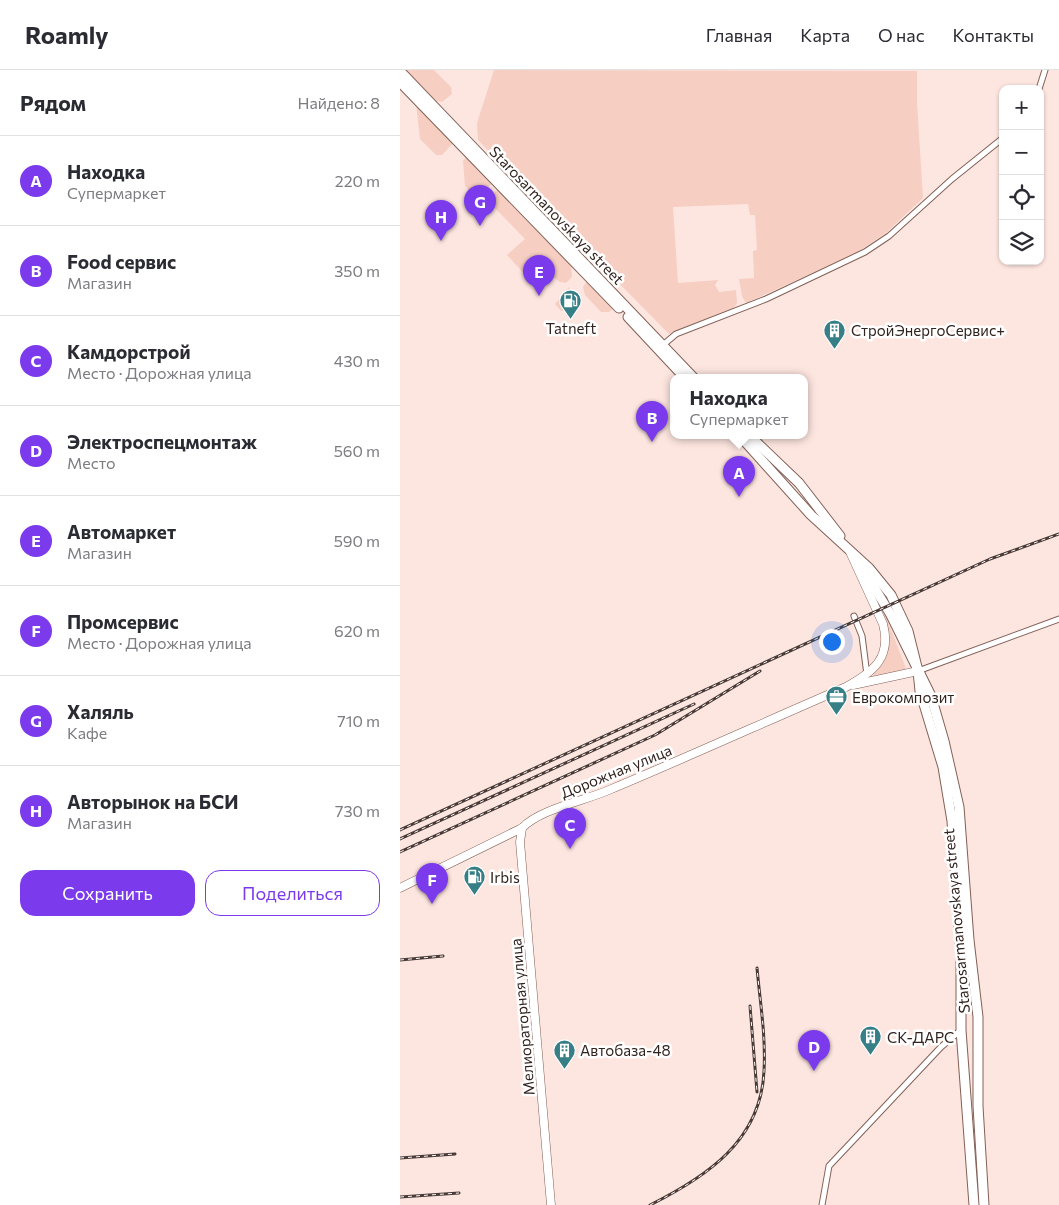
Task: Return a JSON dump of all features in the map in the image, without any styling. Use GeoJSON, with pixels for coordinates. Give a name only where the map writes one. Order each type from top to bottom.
{"type":"FeatureCollection","features":[{"type":"Feature","properties":{"kind":"main road","name":"Starosarmanovskaya street"},"geometry":{"type":"LineString","coordinates":[[400,71],[690,374]]}},
{"type":"Feature","properties":{"kind":"main road","name":"Starosarmanovskaya street"},"geometry":{"type":"LineString","coordinates":[[400,82],[681,374]]}},
{"type":"Feature","properties":{"kind":"main road","name":"Starosarmanovskaya street"},"geometry":{"type":"LineString","coordinates":[[743,439],[785,489],[850,550]]}},
{"type":"Feature","properties":{"kind":"main road","name":"Starosarmanovskaya street"},"geometry":{"type":"LineString","coordinates":[[753,439],[799,483],[874,585],[925,681],[940,722],[959,807],[979,1028],[978,1106],[984,1205]]}},
{"type":"Feature","properties":{"kind":"main road"},"geometry":{"type":"LineString","coordinates":[[785,489],[794,491],[799,483]]}},
{"type":"Feature","properties":{"kind":"main road","name":"Starosarmanovskaya street"},"geometry":{"type":"LineString","coordinates":[[918,671],[920,691],[943,766],[952,822],[960,939],[961,1030],[974,1205]]}},
{"type":"Feature","properties":{"kind":"main road"},"geometry":{"type":"LineString","coordinates":[[961,1030],[979,1028]]}},
{"type":"Feature","properties":{"kind":"street"},"geometry":{"type":"LineString","coordinates":[[1040,85],[1045,70]]}},
{"type":"Feature","properties":{"kind":"street"},"geometry":{"type":"LineString","coordinates":[[663,345],[676,334],[766,299],[865,252],[889,236],[952,179],[999,141]]}},
{"type":"Feature","properties":{"kind":"street"},"geometry":{"type":"LineString","coordinates":[[846,687],[867,675],[880,660],[886,637],[883,624],[850,550]]}},
{"type":"Feature","properties":{"kind":"street"},"geometry":{"type":"LineString","coordinates":[[854,616],[862,636],[867,675]]}},
{"type":"Feature","properties":{"kind":"street"},"geometry":{"type":"LineString","coordinates":[[846,687],[918,671],[1059,619]]}},
{"type":"Feature","properties":{"kind":"street","name":"Дорожная улица"},"geometry":{"type":"LineString","coordinates":[[400,888],[522,828],[537,816],[587,799],[650,773],[846,687]]}},
{"type":"Feature","properties":{"kind":"street","name":"Мелиораторная улица"},"geometry":{"type":"LineString","coordinates":[[522,828],[520,842],[551,1205]]}},
{"type":"Feature","properties":{"kind":"street"},"geometry":{"type":"LineString","coordinates":[[822,1205],[829,1166],[941,1047],[961,1030]]}},
{"type":"Feature","properties":{"kind":"shaded area"},"geometry":{"type":"Polygon","coordinates":[[[405,70],[434,70],[451,87],[452,94],[442,102],[436,101],[405,70]]]}},
{"type":"Feature","properties":{"kind":"shaded area"},"geometry":{"type":"Polygon","coordinates":[[[494,70],[917,71],[917,103],[923,198],[887,232],[855,254],[746,303],[742,296],[739,279],[754,278],[753,251],[757,250],[755,215],[750,215],[748,204],[673,207],[678,283],[718,280],[715,285],[719,292],[736,290],[737,303],[734,308],[669,334],[478,140],[477,123],[494,70]]]}},
{"type":"Feature","properties":{"kind":"shaded area"},"geometry":{"type":"Polygon","coordinates":[[[416,103],[453,143],[442,155],[436,155],[420,139],[416,103]]]}},
{"type":"Feature","properties":{"kind":"shaded area"},"geometry":{"type":"Polygon","coordinates":[[[467,156],[492,183],[480,196],[475,196],[465,186],[463,161],[467,156]]]}},
{"type":"Feature","properties":{"kind":"shaded area"},"geometry":{"type":"Polygon","coordinates":[[[499,190],[571,265],[572,277],[566,283],[560,282],[553,277],[542,290],[539,290],[507,255],[525,239],[487,200],[499,190]]]}},
{"type":"Feature","properties":{"kind":"shaded area"},"geometry":{"type":"Polygon","coordinates":[[[587,281],[615,307],[609,312],[601,312],[585,295],[583,287],[587,281]]]}},
{"type":"Feature","properties":{"kind":"shaded area"},"geometry":{"type":"Polygon","coordinates":[[[569,287],[570,302],[566,310],[561,311],[555,304],[569,287]]]}},
{"type":"Feature","properties":{"kind":"shaded area"},"geometry":{"type":"Polygon","coordinates":[[[885,614],[907,671],[871,678],[885,657],[881,617],[885,614]]]}},
{"type":"Feature","properties":{"kind":"railway"},"geometry":{"type":"LineString","coordinates":[[400,830],[990,559],[1059,534]]}},
{"type":"Feature","properties":{"kind":"railway"},"geometry":{"type":"LineString","coordinates":[[400,852],[655,735],[760,671]]}},
{"type":"Feature","properties":{"kind":"railway"},"geometry":{"type":"LineString","coordinates":[[400,839],[694,704]]}},
{"type":"Feature","properties":{"kind":"railway"},"geometry":{"type":"LineString","coordinates":[[400,960],[443,956]]}},
{"type":"Feature","properties":{"kind":"railway"},"geometry":{"type":"LineString","coordinates":[[650,1205],[710,1169],[727,1154],[753,1118],[761,1096],[764,1071],[763,1032],[757,968]]}},
{"type":"Feature","properties":{"kind":"railway"},"geometry":{"type":"LineString","coordinates":[[750,1006],[757,1092]]}},
{"type":"Feature","properties":{"kind":"railway"},"geometry":{"type":"LineString","coordinates":[[400,1158],[455,1154]]}},
{"type":"Feature","properties":{"kind":"railway"},"geometry":{"type":"LineString","coordinates":[[400,1197],[459,1193]]}},
{"type":"Feature","properties":{"kind":"place","name":"Халяль"},"geometry":{"type":"Point","coordinates":[480,226]}},
{"type":"Feature","properties":{"kind":"place","name":"Авторынок на БСИ"},"geometry":{"type":"Point","coordinates":[441,241]}},
{"type":"Feature","properties":{"kind":"place","name":"Автомаркет"},"geometry":{"type":"Point","coordinates":[539,296]}},
{"type":"Feature","properties":{"kind":"place","name":"Tatneft"},"geometry":{"type":"Point","coordinates":[571,319]}},
{"type":"Feature","properties":{"kind":"place","name":"СтройЭнергоСервис+"},"geometry":{"type":"Point","coordinates":[835,349]}},
{"type":"Feature","properties":{"kind":"place","name":"Food сервис"},"geometry":{"type":"Point","coordinates":[652,442]}},
{"type":"Feature","properties":{"kind":"place","name":"Находка"},"geometry":{"type":"Point","coordinates":[739,497]}},
{"type":"Feature","properties":{"kind":"place","name":"Еврокомпозит"},"geometry":{"type":"Point","coordinates":[836,716]}},
{"type":"Feature","properties":{"kind":"place","name":"Камдорстрой"},"geometry":{"type":"Point","coordinates":[570,849]}},
{"type":"Feature","properties":{"kind":"place","name":"Irbis"},"geometry":{"type":"Point","coordinates":[474,896]}},
{"type":"Feature","properties":{"kind":"place","name":"Промсервис"},"geometry":{"type":"Point","coordinates":[432,904]}},
{"type":"Feature","properties":{"kind":"place","name":"СК-ДАРС"},"geometry":{"type":"Point","coordinates":[871,1056]}},
{"type":"Feature","properties":{"kind":"place","name":"Автобаза-48"},"geometry":{"type":"Point","coordinates":[564,1069]}},
{"type":"Feature","properties":{"kind":"place","name":"Электроспецмонтаж"},"geometry":{"type":"Point","coordinates":[814,1071]}}]}
